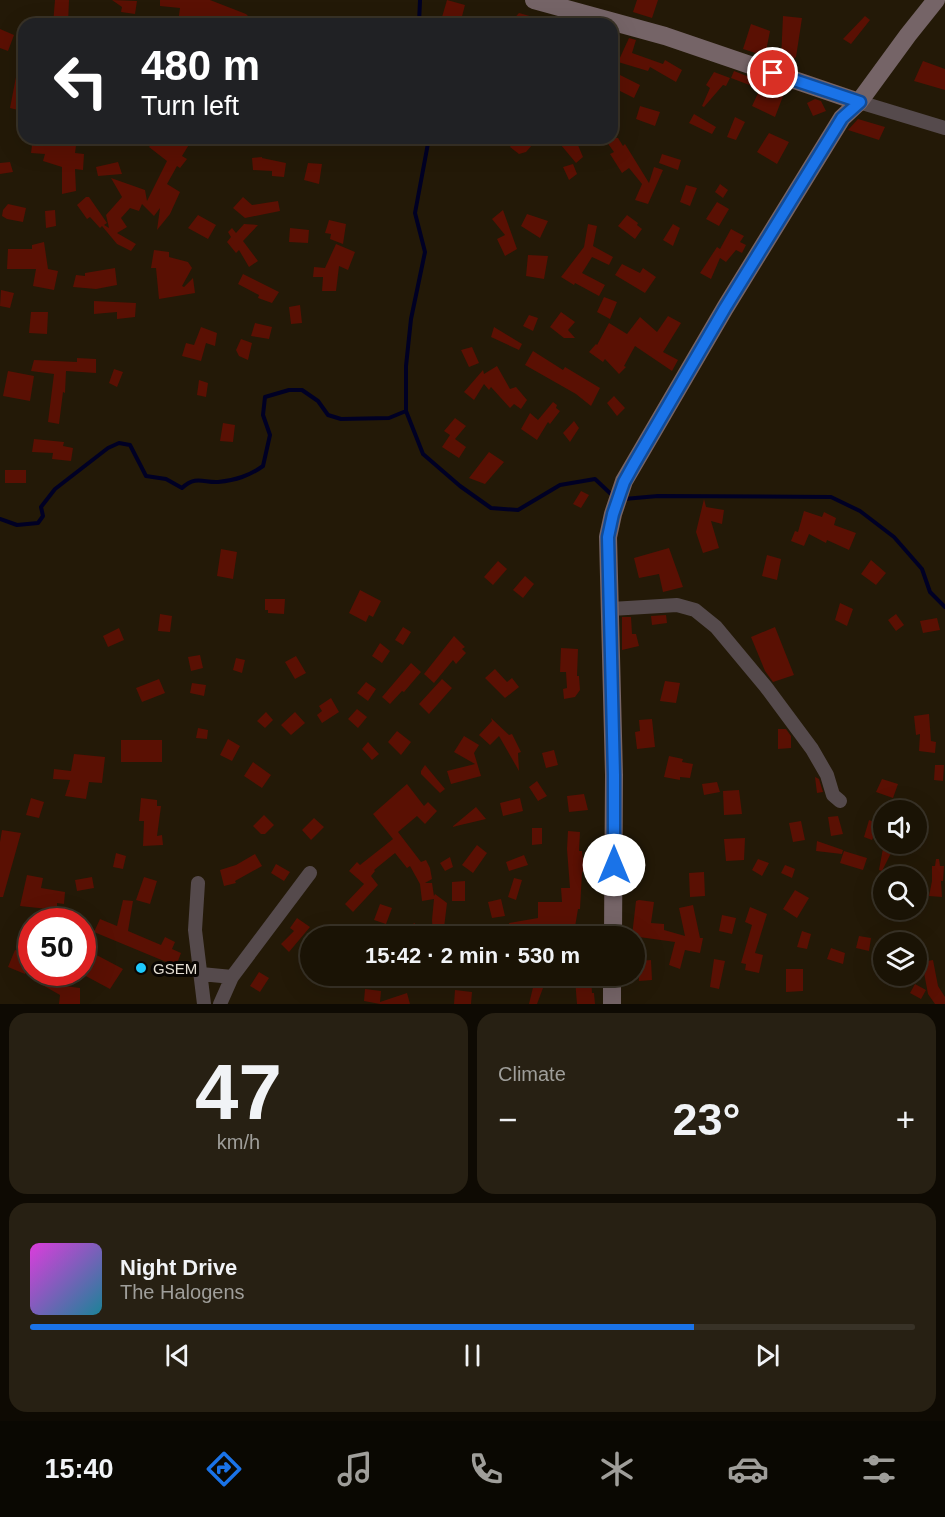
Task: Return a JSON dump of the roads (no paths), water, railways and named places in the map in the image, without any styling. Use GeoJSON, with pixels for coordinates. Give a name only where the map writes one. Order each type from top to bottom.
{"type":"FeatureCollection","features":[{"type":"Feature","properties":{"kind":"main road"},"geometry":{"type":"LineString","coordinates":[[534,0],[600,18]]}},
{"type":"Feature","properties":{"kind":"main road"},"geometry":{"type":"LineString","coordinates":[[613,926],[614,775],[608,537],[624,482],[725,308],[842,118],[860,102],[936,0]]}},
{"type":"Feature","properties":{"kind":"main road"},"geometry":{"type":"LineString","coordinates":[[618,23],[665,36],[860,102]]}},
{"type":"Feature","properties":{"kind":"main road"},"geometry":{"type":"LineString","coordinates":[[612,986],[612,1004]]}},
{"type":"Feature","properties":{"kind":"street"},"geometry":{"type":"LineString","coordinates":[[860,102],[945,128]]}},
{"type":"Feature","properties":{"kind":"street"},"geometry":{"type":"LineString","coordinates":[[611,609],[677,604],[695,610],[716,627],[766,687],[812,749],[827,775],[833,795],[840,801]]}},
{"type":"Feature","properties":{"kind":"street"},"geometry":{"type":"LineString","coordinates":[[220,1004],[232,977],[310,873]]}},
{"type":"Feature","properties":{"kind":"street"},"geometry":{"type":"LineString","coordinates":[[198,883],[195,930],[204,1004]]}},
{"type":"Feature","properties":{"kind":"street"},"geometry":{"type":"LineString","coordinates":[[201,974],[232,977]]}},
{"type":"Feature","properties":{"kind":"waterway"},"geometry":{"type":"LineString","coordinates":[[419,18],[420,0]]}},
{"type":"Feature","properties":{"kind":"waterway"},"geometry":{"type":"LineString","coordinates":[[0,519],[17,525],[38,523],[43,516],[41,507],[55,489],[108,448],[119,443],[130,445],[146,476],[166,479],[182,488],[196,481],[218,482],[247,475],[263,466],[270,435],[263,415],[265,397],[289,390],[302,390],[318,401],[328,415],[341,419],[389,418],[406,411],[406,366],[411,319],[425,252],[415,213],[428,144]]}},
{"type":"Feature","properties":{"kind":"waterway"},"geometry":{"type":"LineString","coordinates":[[406,411],[423,454],[460,486],[491,508],[518,510],[560,485],[595,479],[612,495]]}},
{"type":"Feature","properties":{"kind":"waterway"},"geometry":{"type":"LineString","coordinates":[[624,499],[658,496],[831,497],[860,511],[894,537],[922,569],[930,592],[945,607]]}},
{"type":"Feature","properties":{"kind":"place","name":"GSEM"},"geometry":{"type":"Point","coordinates":[141,968]}}]}
